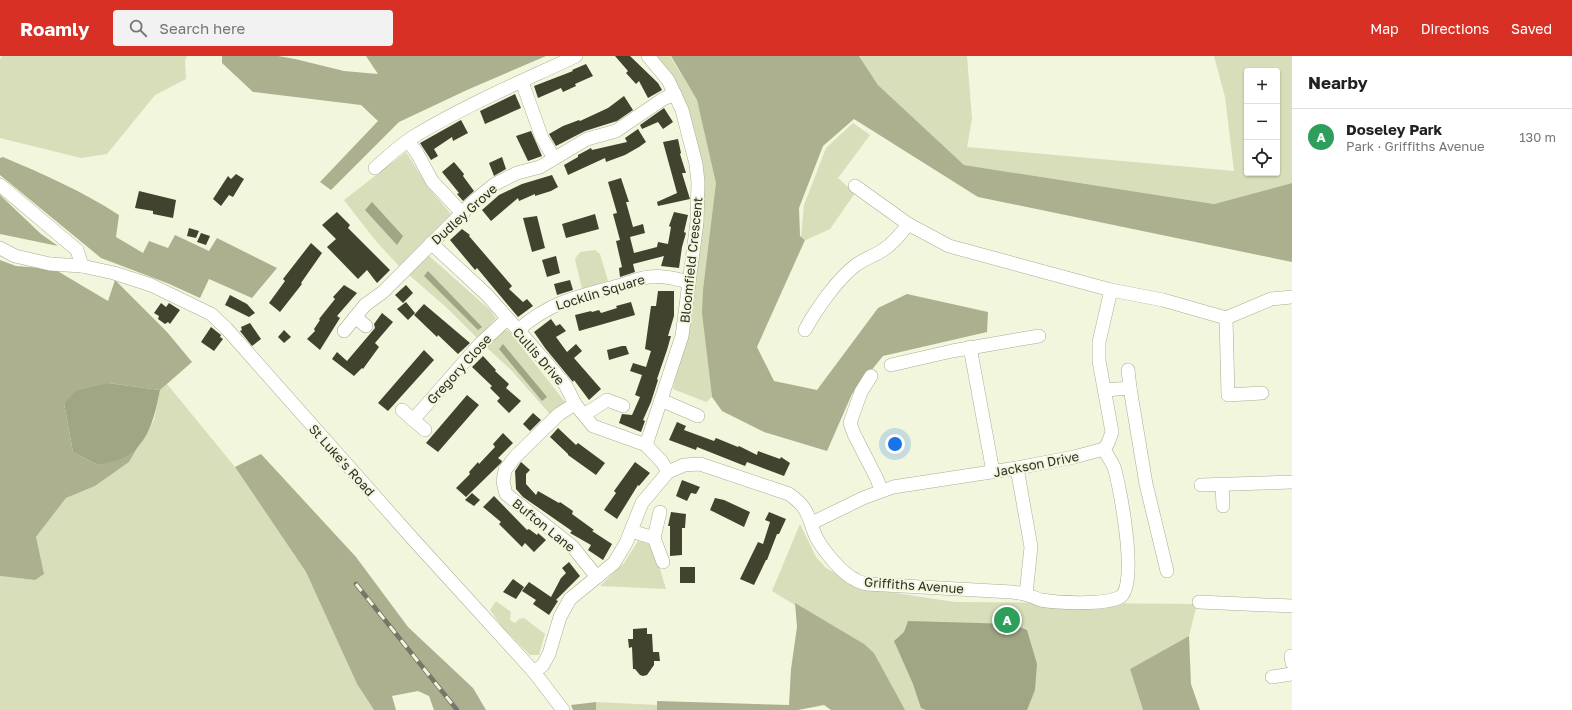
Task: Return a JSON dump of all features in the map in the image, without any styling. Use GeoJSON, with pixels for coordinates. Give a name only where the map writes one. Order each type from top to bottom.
{"type":"FeatureCollection","features":[{"type":"Feature","properties":{"kind":"street"},"geometry":{"type":"LineString","coordinates":[[375,168],[418,134],[503,89],[522,82],[576,56]]}},
{"type":"Feature","properties":{"kind":"street","name":"Bloomfield Crescent"},"geometry":{"type":"LineString","coordinates":[[646,445],[682,336],[697,222],[698,182],[696,164],[682,110],[668,80],[648,56]]}},
{"type":"Feature","properties":{"kind":"street"},"geometry":{"type":"LineString","coordinates":[[522,82],[542,138],[554,158]]}},
{"type":"Feature","properties":{"kind":"street","name":"Dudley Grove"},"geometry":{"type":"LineString","coordinates":[[344,331],[365,305],[383,292],[431,243],[463,214],[474,201],[495,184],[517,173],[540,167],[587,139],[616,131],[663,99],[675,94]]}},
{"type":"Feature","properties":{"kind":"street"},"geometry":{"type":"LineString","coordinates":[[408,141],[417,153],[432,181],[463,214]]}},
{"type":"Feature","properties":{"kind":"street"},"geometry":{"type":"LineString","coordinates":[[0,185],[77,250],[82,266]]}},
{"type":"Feature","properties":{"kind":"street"},"geometry":{"type":"LineString","coordinates":[[855,186],[908,224],[949,246],[1111,290],[1163,300],[1226,318],[1271,299],[1292,297]]}},
{"type":"Feature","properties":{"kind":"street"},"geometry":{"type":"LineString","coordinates":[[805,330],[815,312],[842,278],[856,265],[883,250],[897,240],[908,224]]}},
{"type":"Feature","properties":{"kind":"street","name":"Cullis Drive"},"geometry":{"type":"LineString","coordinates":[[431,243],[487,295],[518,330],[566,386],[575,404],[593,426],[646,445],[662,462],[668,472]]}},
{"type":"Feature","properties":{"kind":"street","name":"St Luke's Road"},"geometry":{"type":"LineString","coordinates":[[0,248],[15,256],[50,264],[82,266],[114,273],[151,285],[211,314],[226,328],[412,538],[534,672],[563,710]]}},
{"type":"Feature","properties":{"kind":"street","name":"Locklin Square"},"geometry":{"type":"LineString","coordinates":[[518,330],[531,319],[547,309],[561,302],[587,294],[649,277],[670,278],[689,282]]}},
{"type":"Feature","properties":{"kind":"street"},"geometry":{"type":"LineString","coordinates":[[1104,449],[1112,432],[1099,361],[1099,342],[1111,290]]}},
{"type":"Feature","properties":{"kind":"street"},"geometry":{"type":"LineString","coordinates":[[355,317],[366,326]]}},
{"type":"Feature","properties":{"kind":"street"},"geometry":{"type":"LineString","coordinates":[[1226,318],[1228,395],[1262,393]]}},
{"type":"Feature","properties":{"kind":"street","name":"Gregory Close"},"geometry":{"type":"LineString","coordinates":[[413,420],[479,345],[507,319]]}},
{"type":"Feature","properties":{"kind":"street"},"geometry":{"type":"LineString","coordinates":[[892,365],[970,347],[1039,336]]}},
{"type":"Feature","properties":{"kind":"street"},"geometry":{"type":"LineString","coordinates":[[970,347],[993,472]]}},
{"type":"Feature","properties":{"kind":"street"},"geometry":{"type":"LineString","coordinates":[[1128,370],[1146,484],[1167,571]]}},
{"type":"Feature","properties":{"kind":"street"},"geometry":{"type":"LineString","coordinates":[[871,376],[860,392],[850,423],[881,490]]}},
{"type":"Feature","properties":{"kind":"street"},"geometry":{"type":"LineString","coordinates":[[1104,390],[1130,388]]}},
{"type":"Feature","properties":{"kind":"street"},"geometry":{"type":"LineString","coordinates":[[584,415],[607,400],[623,406]]}},
{"type":"Feature","properties":{"kind":"street"},"geometry":{"type":"LineString","coordinates":[[661,400],[698,416]]}},
{"type":"Feature","properties":{"kind":"street","name":"Bufton Lane"},"geometry":{"type":"LineString","coordinates":[[575,404],[559,414],[515,457],[505,470],[503,482],[506,494],[572,546],[597,576]]}},
{"type":"Feature","properties":{"kind":"street"},"geometry":{"type":"LineString","coordinates":[[402,410],[425,430]]}},
{"type":"Feature","properties":{"kind":"street","name":"Jackson Drive"},"geometry":{"type":"LineString","coordinates":[[812,523],[881,490],[1017,468],[1074,457],[1104,449]]}},
{"type":"Feature","properties":{"kind":"street","name":"Griffiths Avenue"},"geometry":{"type":"LineString","coordinates":[[668,472],[684,466],[700,464],[789,494],[802,503],[812,523],[816,537],[824,550],[846,574],[855,580],[867,584],[1012,592],[1026,594],[1041,600],[1073,602],[1110,601],[1119,598],[1126,590],[1129,563],[1128,542],[1114,468],[1104,449]]}},
{"type":"Feature","properties":{"kind":"street"},"geometry":{"type":"LineString","coordinates":[[1017,468],[1031,547],[1026,594]]}},
{"type":"Feature","properties":{"kind":"street"},"geometry":{"type":"LineString","coordinates":[[534,672],[543,665],[549,654],[560,617],[570,600],[614,563],[626,543],[642,503],[668,472]]}},
{"type":"Feature","properties":{"kind":"street"},"geometry":{"type":"LineString","coordinates":[[1201,485],[1292,482]]}},
{"type":"Feature","properties":{"kind":"street"},"geometry":{"type":"LineString","coordinates":[[1222,484],[1223,506]]}},
{"type":"Feature","properties":{"kind":"street"},"geometry":{"type":"LineString","coordinates":[[660,512],[654,538],[663,562]]}},
{"type":"Feature","properties":{"kind":"street"},"geometry":{"type":"LineString","coordinates":[[631,531],[654,538]]}},
{"type":"Feature","properties":{"kind":"street"},"geometry":{"type":"LineString","coordinates":[[1199,602],[1292,606]]}},
{"type":"Feature","properties":{"kind":"street"},"geometry":{"type":"LineString","coordinates":[[1272,677],[1292,674]]}},
{"type":"Feature","properties":{"kind":"shaded area"},"geometry":{"type":"Polygon","coordinates":[[[2,56],[187,56],[185,61],[186,79],[155,95],[107,154],[81,158],[0,138],[0,60],[2,56]]]}},
{"type":"Feature","properties":{"kind":"shaded area"},"geometry":{"type":"Polygon","coordinates":[[[222,56],[278,56],[344,71],[378,74],[366,56],[546,56],[467,90],[399,122],[331,190],[320,182],[378,121],[361,105],[253,92],[222,63],[222,56]]]}},
{"type":"Feature","properties":{"kind":"shaded area"},"geometry":{"type":"Polygon","coordinates":[[[654,56],[670,56],[697,100],[718,182],[704,328],[712,397],[706,402],[673,389],[690,316],[700,172],[654,56]]]}},
{"type":"Feature","properties":{"kind":"shaded area"},"geometry":{"type":"Polygon","coordinates":[[[671,56],[859,56],[878,85],[964,165],[1214,204],[1292,183],[1292,262],[978,197],[854,119],[823,146],[799,208],[800,236],[805,240],[757,347],[774,381],[817,390],[878,308],[907,294],[988,312],[987,332],[883,356],[852,394],[827,451],[764,432],[722,411],[712,397],[702,313],[703,290],[716,183],[697,100],[671,56]]]}},
{"type":"Feature","properties":{"kind":"shaded area"},"geometry":{"type":"Polygon","coordinates":[[[859,56],[967,56],[972,119],[967,147],[1234,171],[1225,97],[1214,56],[1292,56],[1292,183],[1214,204],[964,165],[878,85],[859,56]]]}},
{"type":"Feature","properties":{"kind":"shaded area"},"geometry":{"type":"Polygon","coordinates":[[[853,123],[870,135],[838,178],[855,193],[830,229],[806,240],[801,237],[804,205],[826,148],[853,123]]]}},
{"type":"Feature","properties":{"kind":"shaded area"},"geometry":{"type":"Polygon","coordinates":[[[406,152],[428,187],[451,214],[399,266],[375,240],[344,200],[406,152]]]}},
{"type":"Feature","properties":{"kind":"shaded area"},"geometry":{"type":"Polygon","coordinates":[[[3,157],[48,176],[119,215],[116,237],[143,253],[149,241],[168,248],[175,235],[209,251],[217,238],[277,268],[252,298],[209,279],[200,298],[167,283],[101,258],[0,175],[0,158],[3,157]]]}},
{"type":"Feature","properties":{"kind":"shaded area"},"geometry":{"type":"Polygon","coordinates":[[[0,195],[41,234],[58,246],[0,234],[0,195]]]}},
{"type":"Feature","properties":{"kind":"shaded area"},"geometry":{"type":"Polygon","coordinates":[[[372,202],[403,236],[397,245],[365,210],[372,202]]]}},
{"type":"Feature","properties":{"kind":"shaded area"},"geometry":{"type":"Polygon","coordinates":[[[595,250],[600,254],[608,281],[582,289],[575,259],[580,252],[595,250]]]}},
{"type":"Feature","properties":{"kind":"shaded area"},"geometry":{"type":"Polygon","coordinates":[[[427,254],[490,310],[496,318],[478,339],[446,307],[408,274],[427,254]]]}},
{"type":"Feature","properties":{"kind":"shaded area"},"geometry":{"type":"Polygon","coordinates":[[[0,260],[16,266],[54,269],[108,301],[115,280],[167,332],[192,362],[160,390],[108,383],[64,403],[73,452],[98,465],[124,457],[139,445],[129,462],[95,486],[66,498],[36,537],[44,574],[35,580],[0,576],[0,260]]]}},
{"type":"Feature","properties":{"kind":"shaded area"},"geometry":{"type":"Polygon","coordinates":[[[428,271],[482,327],[478,330],[424,276],[428,271]]]}},
{"type":"Feature","properties":{"kind":"shaded area"},"geometry":{"type":"Polygon","coordinates":[[[502,328],[509,331],[565,402],[550,414],[511,370],[485,346],[502,328]]]}},
{"type":"Feature","properties":{"kind":"shaded area"},"geometry":{"type":"Polygon","coordinates":[[[503,344],[547,397],[542,401],[499,349],[503,344]]]}},
{"type":"Feature","properties":{"kind":"shaded area"},"geometry":{"type":"Polygon","coordinates":[[[108,383],[160,390],[150,428],[140,445],[125,457],[98,465],[73,452],[64,403],[76,391],[108,383]]]}},
{"type":"Feature","properties":{"kind":"shaded area"},"geometry":{"type":"Polygon","coordinates":[[[167,384],[235,467],[306,572],[357,684],[374,710],[0,710],[0,576],[35,580],[36,537],[66,498],[95,486],[129,462],[154,420],[160,390],[167,384]]]}},
{"type":"Feature","properties":{"kind":"shaded area"},"geometry":{"type":"Polygon","coordinates":[[[261,454],[356,557],[408,627],[473,688],[486,710],[434,710],[429,696],[418,691],[392,696],[396,710],[374,710],[357,684],[306,572],[235,467],[261,454]]]}},
{"type":"Feature","properties":{"kind":"shaded area"},"geometry":{"type":"Polygon","coordinates":[[[800,524],[816,557],[826,568],[862,588],[955,602],[1197,604],[1189,636],[1130,669],[1143,710],[904,710],[874,653],[772,591],[800,524]]]}},
{"type":"Feature","properties":{"kind":"shaded area"},"geometry":{"type":"Polygon","coordinates":[[[638,541],[653,545],[666,589],[600,586],[624,563],[638,541]]]}},
{"type":"Feature","properties":{"kind":"shaded area"},"geometry":{"type":"Polygon","coordinates":[[[496,601],[511,612],[510,620],[515,623],[519,619],[524,618],[545,634],[539,655],[530,655],[503,628],[490,610],[496,601]]]}},
{"type":"Feature","properties":{"kind":"shaded area"},"geometry":{"type":"Polygon","coordinates":[[[795,603],[864,644],[874,653],[905,710],[831,710],[824,705],[798,710],[657,710],[657,701],[789,705],[791,669],[797,627],[795,603]]]}},
{"type":"Feature","properties":{"kind":"shaded area"},"geometry":{"type":"Polygon","coordinates":[[[908,621],[1012,624],[1027,630],[1037,664],[1035,690],[1027,710],[926,710],[921,708],[913,684],[894,641],[904,632],[908,621]]]}},
{"type":"Feature","properties":{"kind":"shaded area"},"geometry":{"type":"Polygon","coordinates":[[[1189,636],[1191,684],[1200,710],[1143,710],[1130,669],[1189,636]]]}},
{"type":"Feature","properties":{"kind":"shaded area"},"geometry":{"type":"Polygon","coordinates":[[[596,702],[658,705],[658,710],[596,710],[596,702]]]}},
{"type":"Feature","properties":{"kind":"shaded area"},"geometry":{"type":"Polygon","coordinates":[[[596,702],[596,710],[573,710],[571,705],[596,702]]]}},
{"type":"Feature","properties":{"kind":"building"},"geometry":{"type":"Polygon","coordinates":[[[615,56],[630,56],[658,83],[662,90],[648,98],[639,81],[636,84],[626,73],[628,71],[615,56]]]}},
{"type":"Feature","properties":{"kind":"building"},"geometry":{"type":"Polygon","coordinates":[[[586,64],[593,76],[575,84],[576,86],[563,92],[561,88],[538,98],[534,86],[573,71],[572,70],[586,64]]]}},
{"type":"Feature","properties":{"kind":"building"},"geometry":{"type":"Polygon","coordinates":[[[515,94],[521,108],[485,124],[480,111],[515,94]]]}},
{"type":"Feature","properties":{"kind":"building"},"geometry":{"type":"Polygon","coordinates":[[[624,96],[633,110],[617,121],[585,131],[556,146],[549,134],[563,126],[579,120],[580,121],[608,108],[624,96]]]}},
{"type":"Feature","properties":{"kind":"building"},"geometry":{"type":"Polygon","coordinates":[[[664,108],[673,122],[663,129],[658,122],[642,129],[640,125],[664,108]]]}},
{"type":"Feature","properties":{"kind":"building"},"geometry":{"type":"Polygon","coordinates":[[[461,120],[468,133],[453,141],[452,137],[434,149],[438,156],[431,160],[420,143],[461,120]]]}},
{"type":"Feature","properties":{"kind":"building"},"geometry":{"type":"Polygon","coordinates":[[[638,129],[646,142],[639,147],[625,155],[606,162],[605,158],[568,175],[564,165],[578,157],[578,155],[591,148],[592,150],[627,142],[625,138],[638,129]]]}},
{"type":"Feature","properties":{"kind":"building"},"geometry":{"type":"Polygon","coordinates":[[[531,131],[542,156],[528,161],[516,136],[531,131]]]}},
{"type":"Feature","properties":{"kind":"building"},"geometry":{"type":"Polygon","coordinates":[[[678,139],[680,154],[686,173],[682,173],[690,199],[658,206],[657,202],[677,193],[663,142],[678,139]]]}},
{"type":"Feature","properties":{"kind":"building"},"geometry":{"type":"Polygon","coordinates":[[[502,157],[506,169],[494,176],[489,163],[502,157]]]}},
{"type":"Feature","properties":{"kind":"building"},"geometry":{"type":"Polygon","coordinates":[[[454,162],[464,174],[463,176],[474,191],[463,201],[457,194],[459,193],[442,172],[454,162]]]}},
{"type":"Feature","properties":{"kind":"building"},"geometry":{"type":"Polygon","coordinates":[[[236,174],[244,179],[233,197],[229,195],[221,206],[213,199],[228,176],[231,179],[236,174]]]}},
{"type":"Feature","properties":{"kind":"building"},"geometry":{"type":"Polygon","coordinates":[[[552,175],[558,187],[551,191],[535,196],[535,194],[519,201],[518,198],[491,221],[482,210],[499,195],[522,184],[552,175]]]}},
{"type":"Feature","properties":{"kind":"building"},"geometry":{"type":"Polygon","coordinates":[[[621,178],[629,202],[626,202],[633,227],[643,224],[645,233],[630,237],[634,253],[657,247],[658,242],[668,244],[671,227],[669,226],[674,212],[688,215],[679,268],[661,266],[664,256],[633,264],[635,272],[620,277],[619,268],[622,267],[616,241],[620,240],[613,214],[617,213],[608,182],[621,178]]]}},
{"type":"Feature","properties":{"kind":"building"},"geometry":{"type":"Polygon","coordinates":[[[139,191],[176,200],[173,218],[153,214],[153,211],[135,208],[139,191]]]}},
{"type":"Feature","properties":{"kind":"building"},"geometry":{"type":"Polygon","coordinates":[[[337,212],[350,225],[348,228],[390,270],[377,283],[367,270],[358,279],[327,247],[336,239],[322,225],[337,212]]]}},
{"type":"Feature","properties":{"kind":"building"},"geometry":{"type":"Polygon","coordinates":[[[595,214],[599,229],[566,238],[562,224],[595,214]]]}},
{"type":"Feature","properties":{"kind":"building"},"geometry":{"type":"Polygon","coordinates":[[[537,216],[545,248],[532,252],[523,218],[537,216]]]}},
{"type":"Feature","properties":{"kind":"building"},"geometry":{"type":"Polygon","coordinates":[[[189,228],[199,231],[196,238],[187,236],[189,228]]]}},
{"type":"Feature","properties":{"kind":"building"},"geometry":{"type":"Polygon","coordinates":[[[462,229],[470,235],[469,236],[512,286],[509,289],[523,302],[527,299],[533,306],[518,317],[477,268],[475,270],[450,240],[462,229]]]}},
{"type":"Feature","properties":{"kind":"building"},"geometry":{"type":"Polygon","coordinates":[[[201,233],[210,236],[206,245],[197,242],[201,233]]]}},
{"type":"Feature","properties":{"kind":"building"},"geometry":{"type":"Polygon","coordinates":[[[311,243],[322,253],[301,283],[302,284],[280,312],[269,303],[285,281],[283,279],[311,243]]]}},
{"type":"Feature","properties":{"kind":"building"},"geometry":{"type":"Polygon","coordinates":[[[556,256],[560,273],[547,277],[542,260],[556,256]]]}},
{"type":"Feature","properties":{"kind":"building"},"geometry":{"type":"Polygon","coordinates":[[[570,280],[573,290],[557,295],[554,284],[570,280]]]}},
{"type":"Feature","properties":{"kind":"building"},"geometry":{"type":"Polygon","coordinates":[[[344,285],[357,293],[337,316],[340,318],[320,350],[307,339],[315,331],[314,329],[320,320],[319,319],[335,299],[333,297],[344,285]]]}},
{"type":"Feature","properties":{"kind":"building"},"geometry":{"type":"Polygon","coordinates":[[[406,285],[413,293],[403,303],[395,295],[406,285]]]}},
{"type":"Feature","properties":{"kind":"building"},"geometry":{"type":"Polygon","coordinates":[[[658,291],[674,291],[674,316],[668,336],[671,336],[651,402],[643,420],[645,421],[641,432],[619,423],[622,414],[632,415],[640,397],[635,395],[642,375],[630,371],[633,363],[646,367],[651,351],[645,349],[651,306],[656,306],[658,291]]]}},
{"type":"Feature","properties":{"kind":"building"},"geometry":{"type":"Polygon","coordinates":[[[230,295],[247,304],[255,313],[249,317],[225,305],[230,295]]]}},
{"type":"Feature","properties":{"kind":"building"},"geometry":{"type":"Polygon","coordinates":[[[406,302],[415,313],[408,320],[397,309],[406,302]]]}},
{"type":"Feature","properties":{"kind":"building"},"geometry":{"type":"Polygon","coordinates":[[[631,302],[635,315],[579,331],[575,315],[599,310],[601,313],[617,308],[616,306],[631,302]]]}},
{"type":"Feature","properties":{"kind":"building"},"geometry":{"type":"Polygon","coordinates":[[[161,303],[166,307],[169,303],[180,310],[170,324],[168,322],[165,324],[158,319],[159,316],[154,313],[161,303]]]}},
{"type":"Feature","properties":{"kind":"building"},"geometry":{"type":"Polygon","coordinates":[[[424,304],[470,343],[458,354],[438,335],[437,337],[414,315],[424,304]]]}},
{"type":"Feature","properties":{"kind":"building"},"geometry":{"type":"Polygon","coordinates":[[[382,313],[393,322],[375,343],[379,347],[363,369],[362,368],[354,376],[332,359],[337,352],[347,361],[375,328],[374,324],[382,313]]]}},
{"type":"Feature","properties":{"kind":"building"},"geometry":{"type":"Polygon","coordinates":[[[551,319],[556,326],[560,324],[566,331],[556,337],[567,352],[576,344],[582,351],[574,358],[601,389],[589,400],[574,380],[573,382],[545,348],[534,332],[551,319]]]}},
{"type":"Feature","properties":{"kind":"building"},"geometry":{"type":"Polygon","coordinates":[[[250,323],[261,339],[252,346],[240,331],[242,330],[241,327],[250,323]]]}},
{"type":"Feature","properties":{"kind":"building"},"geometry":{"type":"Polygon","coordinates":[[[211,327],[221,335],[220,337],[223,339],[214,351],[201,342],[211,327]]]}},
{"type":"Feature","properties":{"kind":"building"},"geometry":{"type":"Polygon","coordinates":[[[284,330],[291,337],[284,343],[278,337],[284,330]]]}},
{"type":"Feature","properties":{"kind":"building"},"geometry":{"type":"Polygon","coordinates":[[[626,346],[629,354],[609,360],[607,350],[626,346]]]}},
{"type":"Feature","properties":{"kind":"building"},"geometry":{"type":"Polygon","coordinates":[[[424,350],[434,360],[388,411],[378,403],[424,350]]]}},
{"type":"Feature","properties":{"kind":"building"},"geometry":{"type":"Polygon","coordinates":[[[483,356],[496,370],[495,371],[509,384],[506,388],[521,401],[509,413],[497,401],[500,398],[490,388],[492,386],[472,367],[483,356]]]}},
{"type":"Feature","properties":{"kind":"building"},"geometry":{"type":"Polygon","coordinates":[[[467,395],[479,405],[438,452],[426,443],[467,395]]]}},
{"type":"Feature","properties":{"kind":"building"},"geometry":{"type":"Polygon","coordinates":[[[533,413],[541,420],[530,431],[523,424],[533,413]]]}},
{"type":"Feature","properties":{"kind":"building"},"geometry":{"type":"Polygon","coordinates":[[[677,422],[686,426],[684,430],[714,441],[716,438],[738,447],[739,446],[757,455],[758,451],[780,459],[781,457],[790,463],[784,476],[747,462],[745,466],[697,447],[696,450],[669,440],[677,422]]]}},
{"type":"Feature","properties":{"kind":"building"},"geometry":{"type":"Polygon","coordinates":[[[558,428],[576,445],[578,443],[605,463],[596,475],[568,455],[550,437],[558,428]]]}},
{"type":"Feature","properties":{"kind":"building"},"geometry":{"type":"Polygon","coordinates":[[[503,433],[513,443],[498,458],[502,461],[501,463],[466,497],[456,488],[470,474],[469,472],[478,462],[479,464],[495,447],[493,444],[503,433]]]}},
{"type":"Feature","properties":{"kind":"building"},"geometry":{"type":"Polygon","coordinates":[[[521,462],[530,470],[526,474],[526,484],[536,495],[538,491],[559,503],[560,502],[573,511],[572,514],[594,530],[592,531],[612,544],[603,560],[588,550],[591,545],[570,533],[572,531],[523,497],[516,489],[515,471],[521,462]]]}},
{"type":"Feature","properties":{"kind":"building"},"geometry":{"type":"Polygon","coordinates":[[[635,462],[650,473],[639,486],[638,485],[617,519],[604,510],[616,493],[614,491],[635,462]]]}},
{"type":"Feature","properties":{"kind":"building"},"geometry":{"type":"Polygon","coordinates":[[[682,480],[700,487],[696,494],[691,493],[687,501],[676,496],[682,480]]]}},
{"type":"Feature","properties":{"kind":"building"},"geometry":{"type":"Polygon","coordinates":[[[472,493],[480,500],[474,506],[465,500],[472,493]]]}},
{"type":"Feature","properties":{"kind":"building"},"geometry":{"type":"Polygon","coordinates":[[[494,496],[527,530],[529,529],[537,535],[538,533],[546,540],[534,552],[525,543],[522,547],[499,524],[501,522],[483,507],[494,496]]]}},
{"type":"Feature","properties":{"kind":"building"},"geometry":{"type":"Polygon","coordinates":[[[715,498],[724,500],[750,512],[744,527],[710,510],[715,498]]]}},
{"type":"Feature","properties":{"kind":"building"},"geometry":{"type":"Polygon","coordinates":[[[671,512],[686,514],[685,528],[682,528],[682,555],[670,556],[670,526],[668,526],[671,512]]]}},
{"type":"Feature","properties":{"kind":"building"},"geometry":{"type":"Polygon","coordinates":[[[769,512],[786,519],[779,534],[777,534],[767,560],[754,585],[740,579],[758,542],[763,544],[770,522],[765,520],[769,512]]]}},
{"type":"Feature","properties":{"kind":"building"},"geometry":{"type":"Polygon","coordinates":[[[569,562],[580,576],[556,600],[558,601],[549,615],[533,604],[536,600],[522,591],[529,582],[551,597],[561,578],[566,573],[562,568],[569,562]]]}},
{"type":"Feature","properties":{"kind":"building"},"geometry":{"type":"Polygon","coordinates":[[[680,567],[695,567],[695,583],[680,583],[680,567]]]}},
{"type":"Feature","properties":{"kind":"building"},"geometry":{"type":"Polygon","coordinates":[[[513,579],[524,587],[516,599],[503,592],[513,579]]]}},
{"type":"Feature","properties":{"kind":"building"},"geometry":{"type":"Polygon","coordinates":[[[647,628],[647,634],[652,634],[653,652],[659,652],[660,661],[654,661],[654,665],[647,675],[643,676],[633,669],[632,647],[629,648],[628,639],[633,639],[633,629],[647,628]]]}},
{"type":"Feature","properties":{"kind":"railway"},"geometry":{"type":"LineString","coordinates":[[356,584],[457,710]]}},
{"type":"Feature","properties":{"kind":"place","name":"Doseley Park"},"geometry":{"type":"Point","coordinates":[1007,620]}}]}
